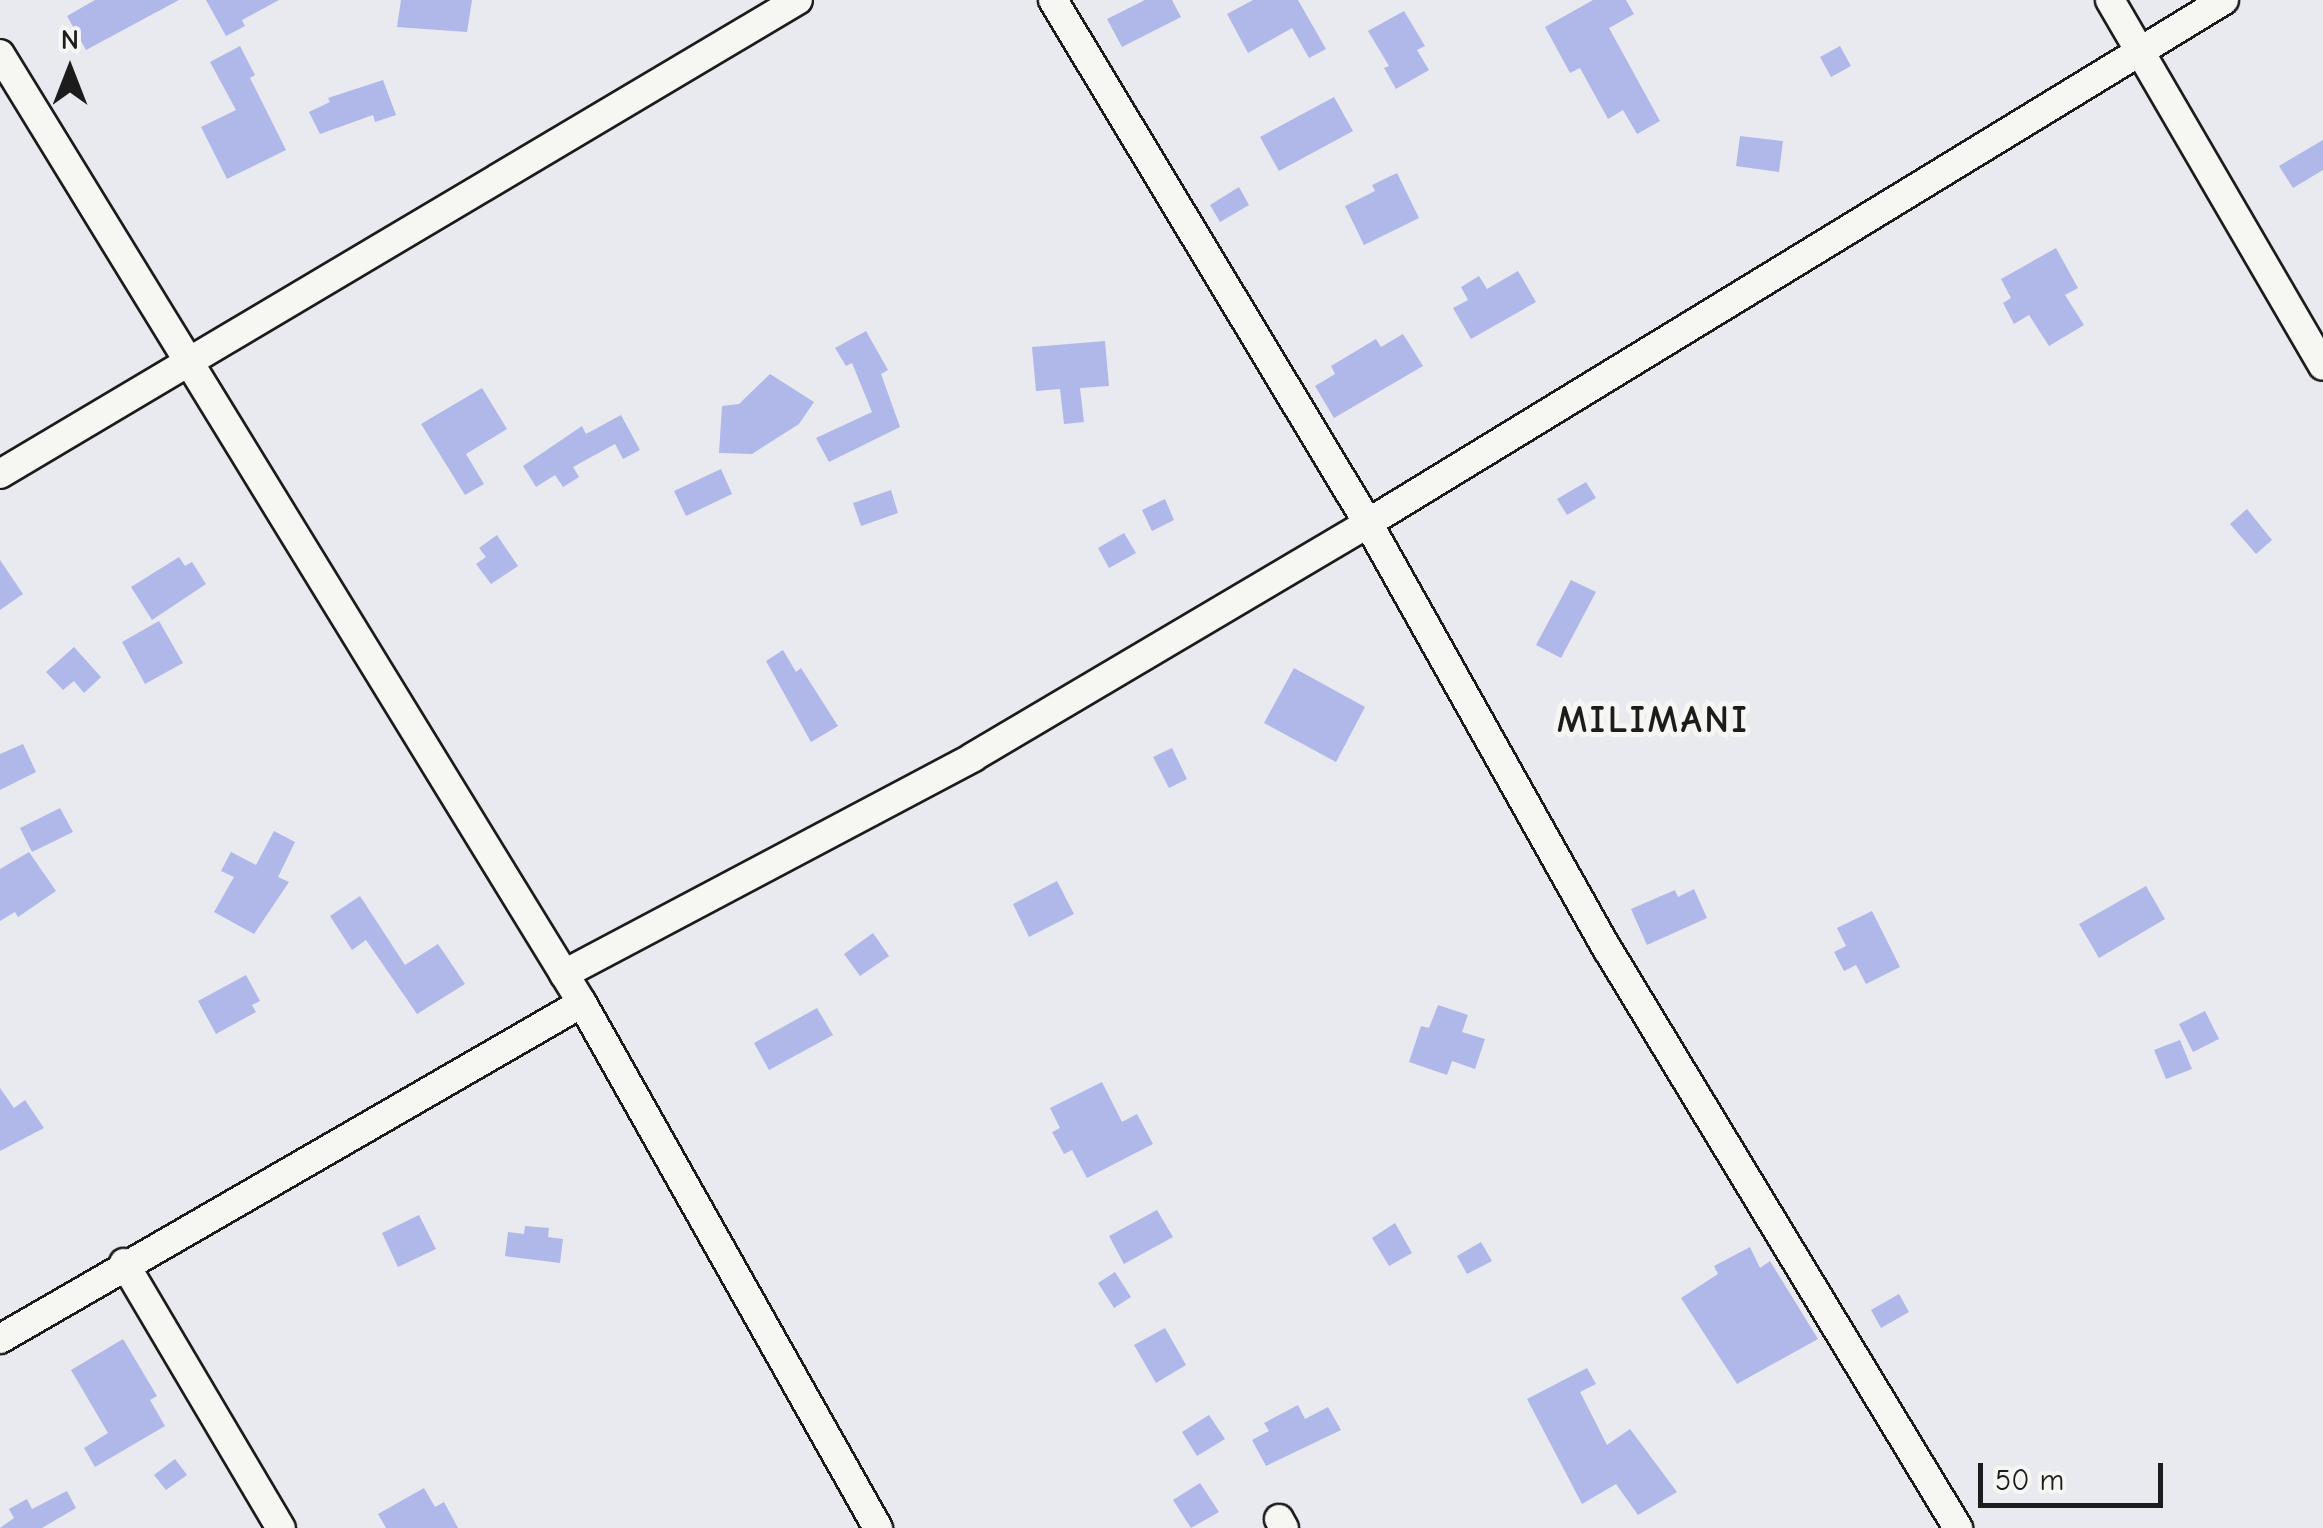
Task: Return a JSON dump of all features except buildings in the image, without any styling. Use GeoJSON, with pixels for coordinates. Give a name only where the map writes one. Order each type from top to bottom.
{"type":"FeatureCollection","features":[{"type":"Feature","properties":{"kind":"street"},"geometry":{"type":"LineString","coordinates":[[0,474],[798,0]]}},
{"type":"Feature","properties":{"kind":"street"},"geometry":{"type":"LineString","coordinates":[[1053,0],[1368,523],[1608,950],[1958,1528]]}},
{"type":"Feature","properties":{"kind":"street"},"geometry":{"type":"LineString","coordinates":[[2110,0],[2323,366]]}},
{"type":"Feature","properties":{"kind":"street"},"geometry":{"type":"LineString","coordinates":[[564,974],[973,756],[1368,523],[2224,0]]}},
{"type":"Feature","properties":{"kind":"street"},"geometry":{"type":"LineString","coordinates":[[0,54],[582,1003],[878,1528]]}},
{"type":"Feature","properties":{"kind":"street"},"geometry":{"type":"LineString","coordinates":[[0,1339],[124,1263],[582,1003]]}},
{"type":"Feature","properties":{"kind":"street"},"geometry":{"type":"LineString","coordinates":[[124,1263],[281,1528]]}},
{"type":"Feature","properties":{"kind":"district","name":"MILIMANI"},"geometry":{"type":"Point","coordinates":[1653,721]}}]}
